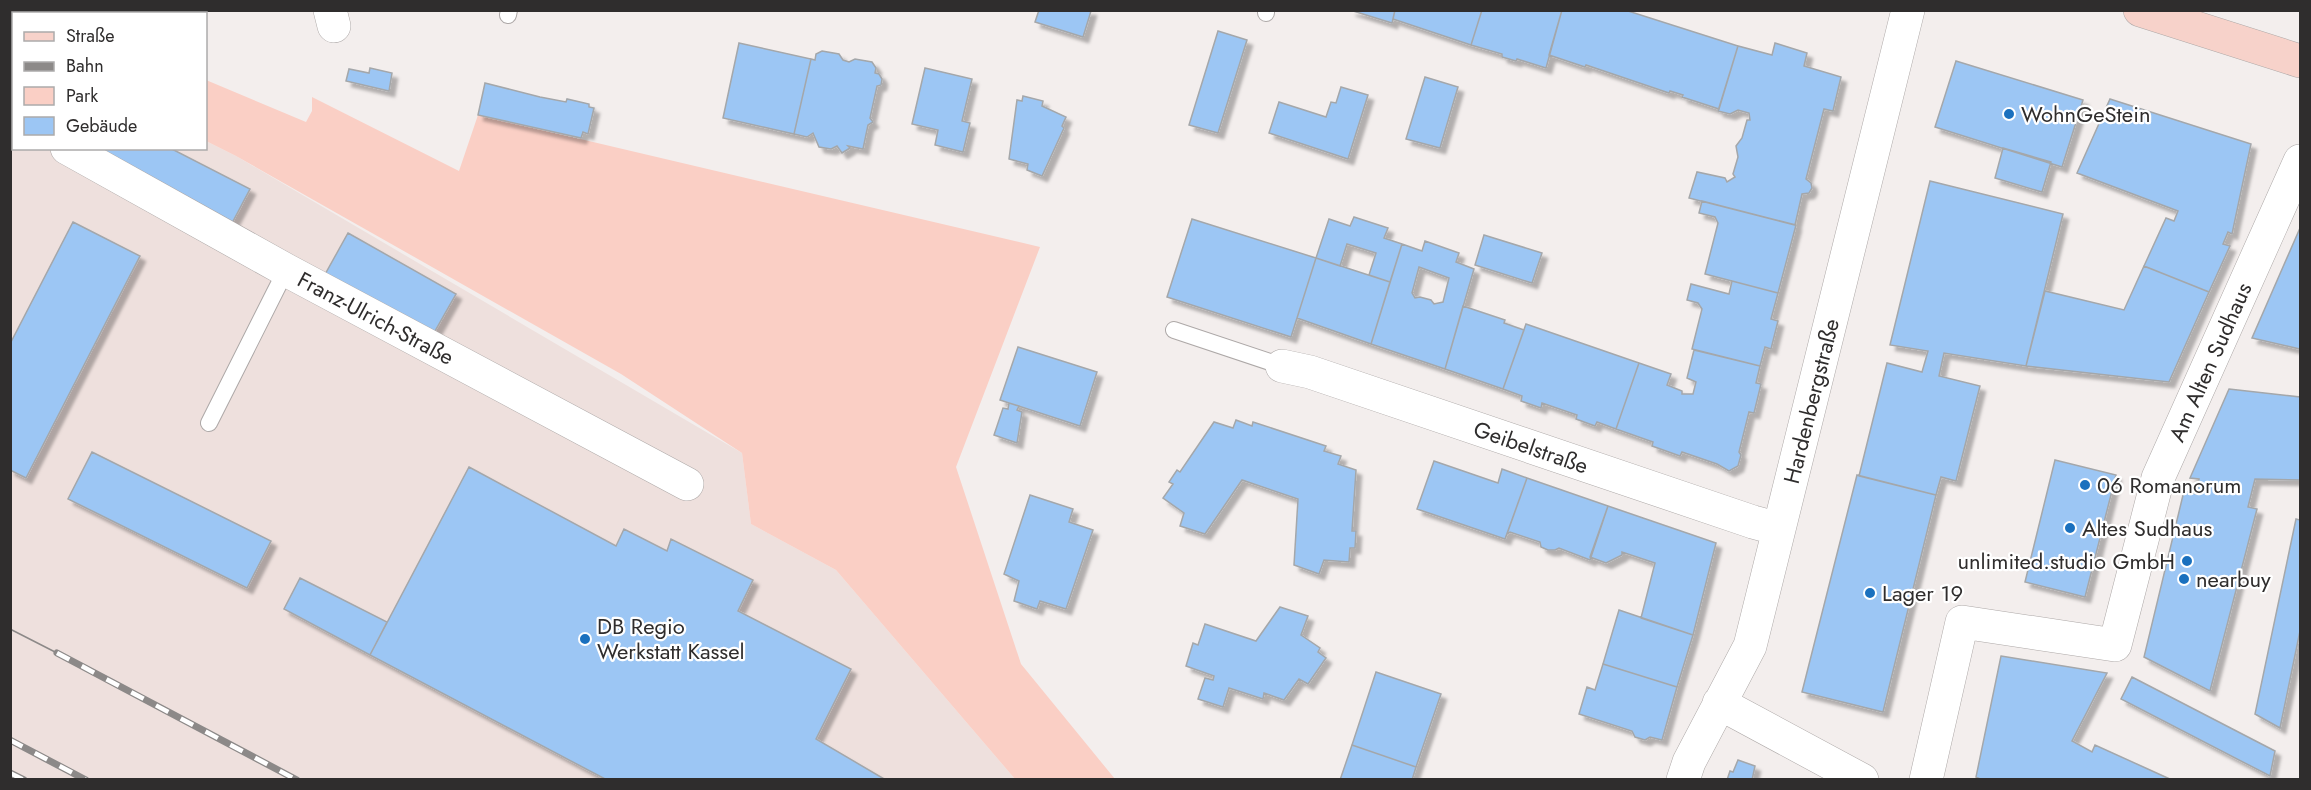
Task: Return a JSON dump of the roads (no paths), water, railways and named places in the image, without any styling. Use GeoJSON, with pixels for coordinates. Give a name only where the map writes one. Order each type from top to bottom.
{"type":"FeatureCollection","features":[{"type":"Feature","properties":{"kind":"main road"},"geometry":{"type":"LineString","coordinates":[[2147,12],[2301,61]]}},
{"type":"Feature","properties":{"kind":"street","name":"Hardenbergstraße"},"geometry":{"type":"LineString","coordinates":[[1683,780],[1689,762],[1750,646],[1908,10]]}},
{"type":"Feature","properties":{"kind":"street","name":"Franz-Ulrich-Straße"},"geometry":{"type":"LineString","coordinates":[[71,150],[286,270],[687,484]]}},
{"type":"Feature","properties":{"kind":"street","name":"Am Alten Sudhaus"},"geometry":{"type":"LineString","coordinates":[[1926,780],[1962,622],[2115,645],[2158,478],[2301,161]]}},
{"type":"Feature","properties":{"kind":"street","name":"Geibelstraße"},"geometry":{"type":"LineString","coordinates":[[1282,366],[1310,372],[1779,529]]}},
{"type":"Feature","properties":{"kind":"street"},"geometry":{"type":"LineString","coordinates":[[1719,703],[1862,780]]}},
{"type":"Feature","properties":{"kind":"lane"},"geometry":{"type":"LineString","coordinates":[[209,423],[286,270]]}},
{"type":"Feature","properties":{"kind":"lane"},"geometry":{"type":"LineString","coordinates":[[1174,330],[1282,366]]}},
{"type":"Feature","properties":{"kind":"tram line"},"geometry":{"type":"LineString","coordinates":[[10,629],[57,653]]}},
{"type":"Feature","properties":{"kind":"railway"},"geometry":{"type":"LineString","coordinates":[[57,653],[297,780]]}},
{"type":"Feature","properties":{"kind":"railway"},"geometry":{"type":"LineString","coordinates":[[10,740],[86,780]]}},
{"type":"Feature","properties":{"kind":"railway"},"geometry":{"type":"LineString","coordinates":[[10,773],[24,780]]}},
{"type":"Feature","properties":{"kind":"place","name":"WohnGeStein"},"geometry":{"type":"Point","coordinates":[2009,114]}},
{"type":"Feature","properties":{"kind":"place","name":"06 Romanorum"},"geometry":{"type":"Point","coordinates":[2085,485]}},
{"type":"Feature","properties":{"kind":"place","name":"Altes Sudhaus"},"geometry":{"type":"Point","coordinates":[2070,528]}},
{"type":"Feature","properties":{"kind":"place","name":"unlimited.studio GmbH"},"geometry":{"type":"Point","coordinates":[2187,561]}},
{"type":"Feature","properties":{"kind":"place","name":"nearbuy"},"geometry":{"type":"Point","coordinates":[2184,579]}},
{"type":"Feature","properties":{"kind":"place","name":"Lager 19"},"geometry":{"type":"Point","coordinates":[1870,593]}},
{"type":"Feature","properties":{"kind":"place","name":"DB Regio Werkstatt Kassel"},"geometry":{"type":"Point","coordinates":[585,639]}}]}
